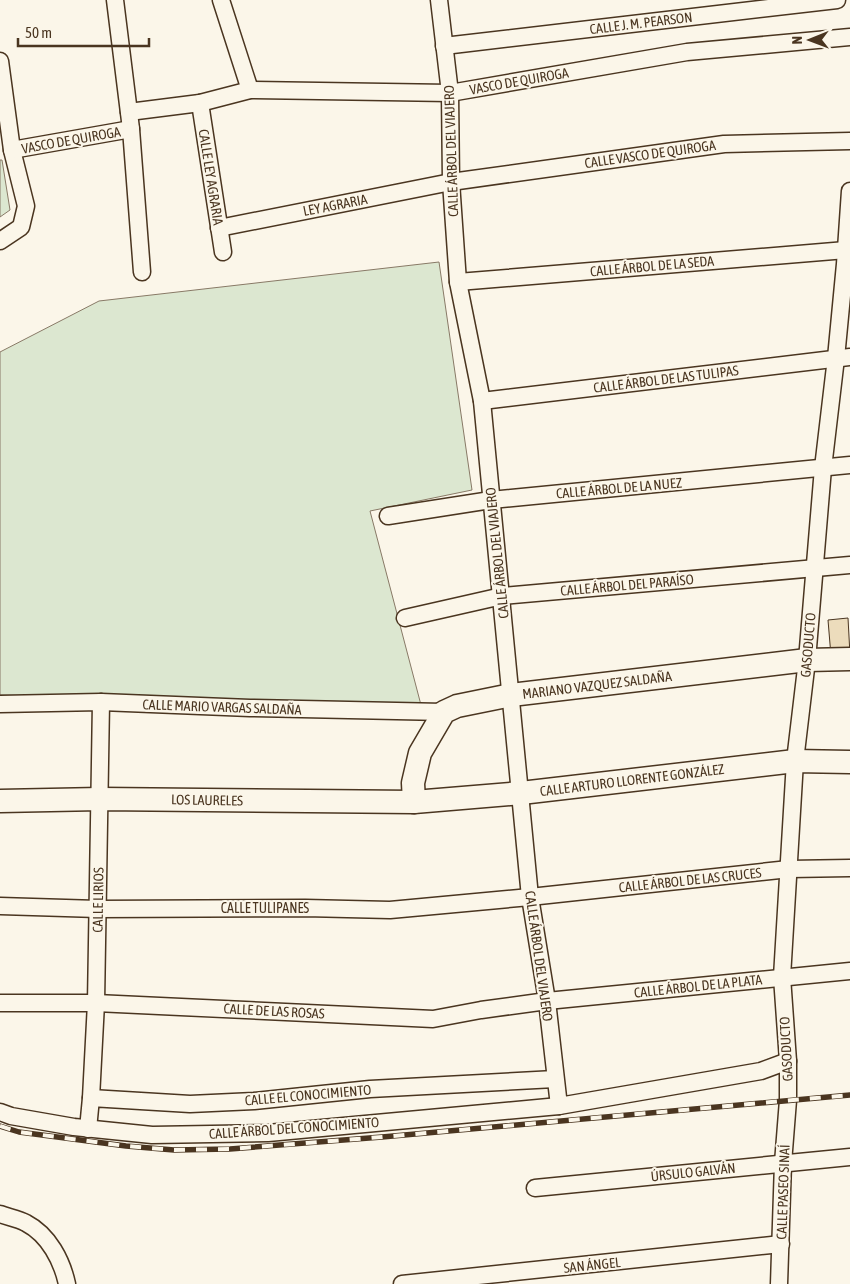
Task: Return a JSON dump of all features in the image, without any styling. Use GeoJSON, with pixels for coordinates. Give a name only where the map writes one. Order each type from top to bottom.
{"type":"FeatureCollection","features":[{"type":"Feature","properties":{"kind":"street"},"geometry":{"type":"LineString","coordinates":[[115,0],[131,129],[142,272]]}},
{"type":"Feature","properties":{"kind":"street"},"geometry":{"type":"LineString","coordinates":[[221,0],[250,90]]}},
{"type":"Feature","properties":{"kind":"street","name":"CALLE ÁRBOL DEL VIAJERO"},"geometry":{"type":"LineString","coordinates":[[439,0],[450,93],[451,182],[458,282],[482,401],[530,897],[547,1001],[559,1106]]}},
{"type":"Feature","properties":{"kind":"street","name":"CALLE J. M. PEARSON"},"geometry":{"type":"LineString","coordinates":[[444,46],[837,0]]}},
{"type":"Feature","properties":{"kind":"street","name":"VASCO DE QUIROGA"},"geometry":{"type":"LineString","coordinates":[[129,112],[200,103],[250,90],[450,93],[687,52],[850,37]]}},
{"type":"Feature","properties":{"kind":"street"},"geometry":{"type":"LineString","coordinates":[[0,61],[12,150],[26,206],[21,227],[0,241]]}},
{"type":"Feature","properties":{"kind":"street","name":"CALLE LEY AGRARIA"},"geometry":{"type":"LineString","coordinates":[[200,103],[223,252]]}},
{"type":"Feature","properties":{"kind":"street","name":"VASCO DE QUIROGA"},"geometry":{"type":"LineString","coordinates":[[12,150],[131,129]]}},
{"type":"Feature","properties":{"kind":"street","name":"CALLE VASCO DE QUIROGA"},"geometry":{"type":"LineString","coordinates":[[451,182],[724,144],[850,141]]}},
{"type":"Feature","properties":{"kind":"street","name":"LEY AGRARIA"},"geometry":{"type":"LineString","coordinates":[[219,228],[451,182]]}},
{"type":"Feature","properties":{"kind":"street","name":"GASODUCTO"},"geometry":{"type":"LineString","coordinates":[[788,1100],[788,1062],[782,977],[795,761],[807,660],[823,468],[843,358],[850,191]]}},
{"type":"Feature","properties":{"kind":"street","name":"CALLE ÁRBOL DE LA SEDA"},"geometry":{"type":"LineString","coordinates":[[458,282],[847,259]]}},
{"type":"Feature","properties":{"kind":"street","name":"CALLE ÁRBOL DE LAS TULIPAS"},"geometry":{"type":"LineString","coordinates":[[482,401],[843,358]]}},
{"type":"Feature","properties":{"kind":"street","name":"CALLE ÁRBOL DE LA NUEZ"},"geometry":{"type":"LineString","coordinates":[[388,516],[491,500],[850,465]]}},
{"type":"Feature","properties":{"kind":"street","name":"CALLE ÁRBOL DEL PARAÍSO"},"geometry":{"type":"LineString","coordinates":[[405,618],[502,596],[850,565]]}},
{"type":"Feature","properties":{"kind":"street","name":"MARIANO VAZQUEZ SALDAÑA"},"geometry":{"type":"LineString","coordinates":[[444,712],[457,706],[511,695],[807,660],[850,659]]}},
{"type":"Feature","properties":{"kind":"street","name":"CALLE MARIO VARGAS SALDAÑA"},"geometry":{"type":"LineString","coordinates":[[0,704],[101,702],[250,708],[444,712]]}},
{"type":"Feature","properties":{"kind":"street","name":"CALLE LIRIOS"},"geometry":{"type":"LineString","coordinates":[[91,1098],[96,1003],[101,702]]}},
{"type":"Feature","properties":{"kind":"street"},"geometry":{"type":"LineString","coordinates":[[414,802],[413,784],[420,753],[444,712]]}},
{"type":"Feature","properties":{"kind":"street","name":"CALLE ARTURO LLORENTE GONZÁLEZ"},"geometry":{"type":"LineString","coordinates":[[414,802],[521,793],[795,761],[850,762]]}},
{"type":"Feature","properties":{"kind":"street","name":"LOS LAURELES"},"geometry":{"type":"LineString","coordinates":[[0,801],[100,798],[414,802]]}},
{"type":"Feature","properties":{"kind":"street","name":"CALLE ÁRBOL DE LAS CRUCES"},"geometry":{"type":"LineString","coordinates":[[530,897],[789,870],[850,868]]}},
{"type":"Feature","properties":{"kind":"street","name":"CALLE TULIPANES"},"geometry":{"type":"LineString","coordinates":[[0,906],[390,910],[530,897]]}},
{"type":"Feature","properties":{"kind":"street","name":"CALLE ÁRBOL DE LA PLATA"},"geometry":{"type":"LineString","coordinates":[[547,1001],[850,971]]}},
{"type":"Feature","properties":{"kind":"street","name":"CALLE DE LAS ROSAS"},"geometry":{"type":"LineString","coordinates":[[0,1003],[96,1003],[433,1019],[547,1001]]}},
{"type":"Feature","properties":{"kind":"street","name":"CALLE ÁRBOL DEL CONOCIMIENTO"},"geometry":{"type":"LineString","coordinates":[[0,1112],[11,1116],[88,1128],[152,1135],[268,1133],[559,1106],[761,1071],[788,1062]]}},
{"type":"Feature","properties":{"kind":"street","name":"CALLE EL CONOCIMIENTO"},"geometry":{"type":"LineString","coordinates":[[91,1098],[190,1104],[297,1097],[370,1089],[555,1079]]}},
{"type":"Feature","properties":{"kind":"street"},"geometry":{"type":"LineString","coordinates":[[88,1128],[91,1098]]}},
{"type":"Feature","properties":{"kind":"street","name":"CALLE PASEO SINAÍ"},"geometry":{"type":"LineString","coordinates":[[780,1284],[782,1163],[788,1100]]}},
{"type":"Feature","properties":{"kind":"street","name":"ÚRSULO GALVÁN"},"geometry":{"type":"LineString","coordinates":[[535,1188],[850,1157]]}},
{"type":"Feature","properties":{"kind":"street"},"geometry":{"type":"LineString","coordinates":[[0,1214],[27,1223],[49,1242],[63,1267],[67,1284]]}},
{"type":"Feature","properties":{"kind":"street","name":"SAN ÁNGEL"},"geometry":{"type":"LineString","coordinates":[[402,1284],[534,1277],[781,1244]]}},
{"type":"Feature","properties":{"kind":"green space"},"geometry":{"type":"Polygon","coordinates":[[[0,160],[2,160],[10,210],[0,217],[0,160]]]}},
{"type":"Feature","properties":{"kind":"green space"},"geometry":{"type":"Polygon","coordinates":[[[439,262],[472,490],[370,511],[421,705],[0,695],[0,352],[99,301],[439,262]]]}},
{"type":"Feature","properties":{"kind":"building"},"geometry":{"type":"Polygon","coordinates":[[[848,618],[850,655],[831,656],[828,620],[848,618]]]}},
{"type":"Feature","properties":{"kind":"railway"},"geometry":{"type":"LineString","coordinates":[[0,1126],[19,1132],[126,1146],[174,1150],[230,1149],[850,1095]]}}]}
